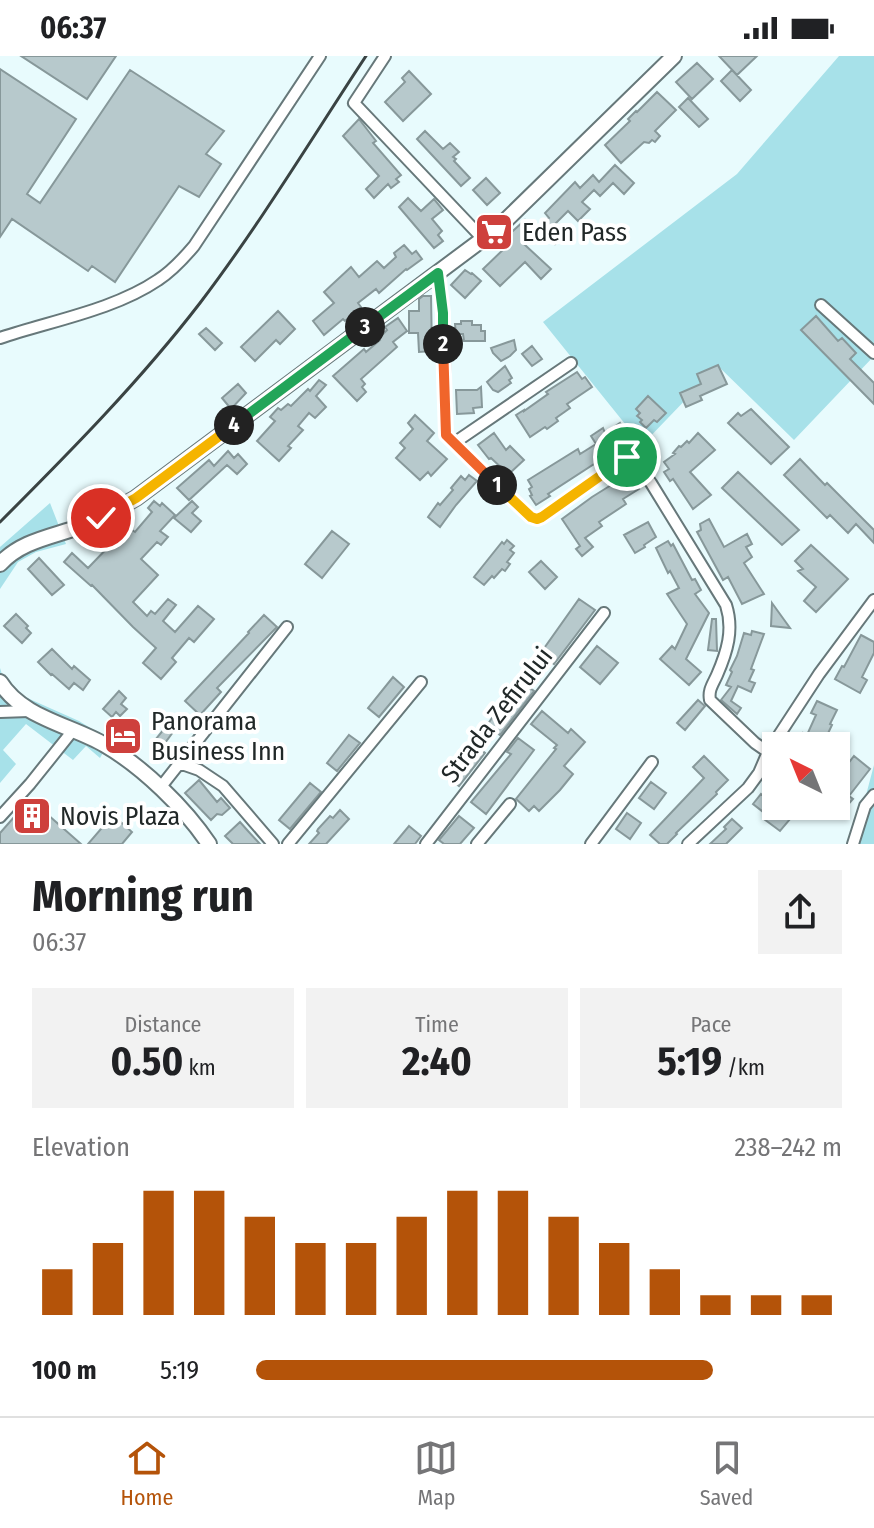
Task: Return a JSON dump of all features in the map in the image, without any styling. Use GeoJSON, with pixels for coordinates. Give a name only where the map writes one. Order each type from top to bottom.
{"type":"FeatureCollection","features":[{"type":"Feature","properties":{"kind":"street"},"geometry":{"type":"LineString","coordinates":[[0,338],[117,301],[150,285],[179,263],[194,246],[320,56]]}},
{"type":"Feature","properties":{"kind":"street"},"geometry":{"type":"LineString","coordinates":[[385,56],[354,103],[484,240]]}},
{"type":"Feature","properties":{"kind":"street"},"geometry":{"type":"LineString","coordinates":[[0,564],[28,544],[90,522],[136,498],[484,240],[674,56]]}},
{"type":"Feature","properties":{"kind":"street"},"geometry":{"type":"LineString","coordinates":[[438,273],[443,313],[446,435],[531,517],[537,519],[630,456],[633,458],[726,605],[730,618],[727,653],[709,690],[710,700],[762,748]]}},
{"type":"Feature","properties":{"kind":"street"},"geometry":{"type":"LineString","coordinates":[[821,305],[874,353]]}},
{"type":"Feature","properties":{"kind":"street"},"geometry":{"type":"LineString","coordinates":[[454,443],[571,363]]}},
{"type":"Feature","properties":{"kind":"street"},"geometry":{"type":"LineString","coordinates":[[781,732],[874,600]]}},
{"type":"Feature","properties":{"kind":"street","name":"Strada Zefirului"},"geometry":{"type":"LineString","coordinates":[[426,844],[604,613]]}},
{"type":"Feature","properties":{"kind":"street"},"geometry":{"type":"LineString","coordinates":[[160,788],[287,627]]}},
{"type":"Feature","properties":{"kind":"street"},"geometry":{"type":"LineString","coordinates":[[0,682],[10,697],[29,711],[74,729],[113,750],[160,788],[209,844]]}},
{"type":"Feature","properties":{"kind":"street"},"geometry":{"type":"LineString","coordinates":[[288,844],[421,682]]}},
{"type":"Feature","properties":{"kind":"street"},"geometry":{"type":"LineString","coordinates":[[0,712],[29,711]]}},
{"type":"Feature","properties":{"kind":"street"},"geometry":{"type":"LineString","coordinates":[[0,817],[74,729]]}},
{"type":"Feature","properties":{"kind":"street"},"geometry":{"type":"LineString","coordinates":[[591,844],[652,762]]}},
{"type":"Feature","properties":{"kind":"street"},"geometry":{"type":"LineString","coordinates":[[179,763],[199,770],[223,786],[273,844]]}},
{"type":"Feature","properties":{"kind":"street"},"geometry":{"type":"LineString","coordinates":[[688,844],[748,788],[762,766]]}},
{"type":"Feature","properties":{"kind":"street"},"geometry":{"type":"LineString","coordinates":[[853,844],[865,806],[874,795]]}},
{"type":"Feature","properties":{"kind":"street"},"geometry":{"type":"LineString","coordinates":[[477,844],[510,804]]}},
{"type":"Feature","properties":{"kind":"shaded area"},"geometry":{"type":"Polygon","coordinates":[[[839,56],[874,56],[874,356],[794,440],[718,366],[642,445],[543,322],[737,174],[839,56]]]}},
{"type":"Feature","properties":{"kind":"shaded area"},"geometry":{"type":"Polygon","coordinates":[[[50,503],[66,544],[36,552],[18,562],[0,589],[0,547],[50,503]]]}},
{"type":"Feature","properties":{"kind":"shaded area"},"geometry":{"type":"Polygon","coordinates":[[[0,668],[5,684],[16,693],[79,721],[110,740],[100,758],[86,746],[73,760],[26,724],[3,750],[16,764],[0,783],[0,668]]]}},
{"type":"Feature","properties":{"kind":"shaded area"},"geometry":{"type":"Polygon","coordinates":[[[874,765],[874,844],[853,844],[874,765]]]}},
{"type":"Feature","properties":{"kind":"building"},"geometry":{"type":"Polygon","coordinates":[[[21,56],[116,56],[87,99],[21,56]]]}},
{"type":"Feature","properties":{"kind":"building"},"geometry":{"type":"Polygon","coordinates":[[[719,56],[757,56],[737,75],[719,56]]]}},
{"type":"Feature","properties":{"kind":"building"},"geometry":{"type":"Polygon","coordinates":[[[697,63],[713,79],[692,99],[676,82],[697,63]]]}},
{"type":"Feature","properties":{"kind":"building"},"geometry":{"type":"Polygon","coordinates":[[[0,69],[76,119],[27,194],[40,203],[130,70],[224,131],[206,154],[221,164],[199,197],[179,186],[115,282],[92,266],[88,271],[12,219],[0,237],[0,69]]]}},
{"type":"Feature","properties":{"kind":"building"},"geometry":{"type":"Polygon","coordinates":[[[732,70],[751,90],[740,101],[721,81],[732,70]]]}},
{"type":"Feature","properties":{"kind":"building"},"geometry":{"type":"Polygon","coordinates":[[[409,71],[431,94],[403,121],[385,102],[405,82],[402,78],[409,71]]]}},
{"type":"Feature","properties":{"kind":"building"},"geometry":{"type":"Polygon","coordinates":[[[657,92],[676,110],[655,131],[660,136],[655,142],[644,142],[621,163],[605,145],[657,92]]]}},
{"type":"Feature","properties":{"kind":"building"},"geometry":{"type":"Polygon","coordinates":[[[688,98],[708,119],[699,127],[679,107],[688,98]]]}},
{"type":"Feature","properties":{"kind":"building"},"geometry":{"type":"Polygon","coordinates":[[[359,119],[376,141],[373,143],[401,175],[396,179],[399,182],[391,188],[388,184],[374,198],[366,189],[379,176],[343,136],[359,119]]]}},
{"type":"Feature","properties":{"kind":"building"},"geometry":{"type":"Polygon","coordinates":[[[425,131],[443,149],[450,143],[459,152],[453,157],[456,159],[454,161],[470,178],[461,186],[417,139],[425,131]]]}},
{"type":"Feature","properties":{"kind":"building"},"geometry":{"type":"Polygon","coordinates":[[[615,165],[634,183],[624,194],[613,183],[600,196],[594,190],[582,202],[590,209],[578,221],[568,211],[555,224],[565,234],[555,244],[539,227],[549,218],[545,213],[575,182],[580,188],[593,175],[599,182],[615,165]]]}},
{"type":"Feature","properties":{"kind":"building"},"geometry":{"type":"Polygon","coordinates":[[[486,178],[500,193],[487,205],[473,190],[486,178]]]}},
{"type":"Feature","properties":{"kind":"building"},"geometry":{"type":"Polygon","coordinates":[[[408,198],[421,211],[434,199],[443,210],[432,219],[442,231],[438,235],[443,241],[434,248],[399,207],[408,198]]]}},
{"type":"Feature","properties":{"kind":"building"},"geometry":{"type":"Polygon","coordinates":[[[525,220],[538,233],[525,245],[551,269],[541,279],[525,262],[500,286],[483,269],[508,245],[503,240],[525,220]]]}},
{"type":"Feature","properties":{"kind":"building"},"geometry":{"type":"Polygon","coordinates":[[[404,245],[412,254],[416,251],[422,259],[379,293],[376,289],[358,303],[361,307],[324,335],[313,321],[334,303],[324,292],[351,267],[359,277],[377,261],[384,268],[404,245]]]}},
{"type":"Feature","properties":{"kind":"building"},"geometry":{"type":"Polygon","coordinates":[[[465,270],[481,281],[465,298],[451,285],[465,270]]]}},
{"type":"Feature","properties":{"kind":"building"},"geometry":{"type":"Polygon","coordinates":[[[431,296],[432,351],[419,352],[418,333],[409,333],[409,311],[419,311],[419,299],[431,296]]]}},
{"type":"Feature","properties":{"kind":"building"},"geometry":{"type":"Polygon","coordinates":[[[278,311],[295,329],[280,344],[276,340],[255,361],[241,347],[278,311]]]}},
{"type":"Feature","properties":{"kind":"building"},"geometry":{"type":"Polygon","coordinates":[[[816,316],[838,341],[842,338],[856,353],[850,359],[874,383],[874,404],[801,330],[816,316]]]}},
{"type":"Feature","properties":{"kind":"building"},"geometry":{"type":"Polygon","coordinates":[[[398,318],[407,331],[393,342],[397,347],[361,379],[366,392],[357,401],[333,376],[364,349],[366,352],[380,340],[387,330],[385,327],[398,318]]]}},
{"type":"Feature","properties":{"kind":"building"},"geometry":{"type":"Polygon","coordinates":[[[461,321],[481,325],[481,331],[485,331],[485,341],[464,341],[463,334],[456,334],[455,324],[461,324],[461,321]]]}},
{"type":"Feature","properties":{"kind":"building"},"geometry":{"type":"Polygon","coordinates":[[[206,328],[222,343],[215,350],[199,334],[206,328]]]}},
{"type":"Feature","properties":{"kind":"building"},"geometry":{"type":"Polygon","coordinates":[[[514,340],[516,350],[510,356],[501,361],[493,353],[491,348],[514,340]]]}},
{"type":"Feature","properties":{"kind":"building"},"geometry":{"type":"Polygon","coordinates":[[[532,346],[542,359],[532,366],[522,354],[532,346]]]}},
{"type":"Feature","properties":{"kind":"building"},"geometry":{"type":"Polygon","coordinates":[[[718,365],[727,384],[700,396],[702,400],[686,407],[680,393],[701,384],[697,374],[718,365]]]}},
{"type":"Feature","properties":{"kind":"building"},"geometry":{"type":"Polygon","coordinates":[[[505,366],[512,378],[509,380],[511,383],[498,392],[487,382],[505,366]]]}},
{"type":"Feature","properties":{"kind":"building"},"geometry":{"type":"Polygon","coordinates":[[[577,372],[592,387],[567,404],[570,408],[556,418],[558,421],[530,437],[516,415],[577,372]]]}},
{"type":"Feature","properties":{"kind":"building"},"geometry":{"type":"Polygon","coordinates":[[[319,380],[326,385],[316,396],[326,407],[315,418],[309,413],[298,426],[303,430],[279,461],[257,441],[275,421],[270,417],[278,408],[281,410],[288,404],[291,406],[319,380]]]}},
{"type":"Feature","properties":{"kind":"building"},"geometry":{"type":"Polygon","coordinates":[[[238,384],[246,393],[231,409],[222,398],[238,384]]]}},
{"type":"Feature","properties":{"kind":"building"},"geometry":{"type":"Polygon","coordinates":[[[481,387],[482,407],[473,408],[474,413],[457,414],[456,390],[477,390],[481,387]]]}},
{"type":"Feature","properties":{"kind":"building"},"geometry":{"type":"Polygon","coordinates":[[[648,396],[666,413],[646,428],[640,422],[642,420],[637,416],[640,413],[636,409],[648,396]]]}},
{"type":"Feature","properties":{"kind":"building"},"geometry":{"type":"Polygon","coordinates":[[[751,409],[789,447],[771,464],[728,423],[738,413],[741,416],[751,409]]]}},
{"type":"Feature","properties":{"kind":"building"},"geometry":{"type":"Polygon","coordinates":[[[415,415],[434,433],[427,441],[447,459],[431,476],[428,472],[420,480],[396,458],[405,448],[400,443],[413,429],[408,423],[415,415]]]}},
{"type":"Feature","properties":{"kind":"building"},"geometry":{"type":"Polygon","coordinates":[[[620,423],[631,440],[536,505],[530,496],[529,489],[532,487],[528,480],[578,449],[580,454],[596,444],[591,436],[603,428],[605,433],[620,423]]]}},
{"type":"Feature","properties":{"kind":"building"},"geometry":{"type":"Polygon","coordinates":[[[494,433],[506,450],[510,446],[524,460],[510,473],[489,459],[478,445],[494,433]]]}},
{"type":"Feature","properties":{"kind":"building"},"geometry":{"type":"Polygon","coordinates":[[[698,433],[715,450],[690,472],[711,495],[693,509],[673,479],[670,481],[664,472],[669,469],[664,462],[675,454],[679,446],[687,441],[689,443],[698,433]]]}},
{"type":"Feature","properties":{"kind":"building"},"geometry":{"type":"Polygon","coordinates":[[[228,451],[234,458],[238,454],[247,464],[237,474],[227,465],[189,500],[177,488],[209,460],[214,466],[228,451]]]}},
{"type":"Feature","properties":{"kind":"building"},"geometry":{"type":"Polygon","coordinates":[[[800,459],[874,530],[874,543],[856,524],[848,533],[830,515],[827,518],[784,475],[800,459]]]}},
{"type":"Feature","properties":{"kind":"building"},"geometry":{"type":"Polygon","coordinates":[[[632,472],[639,489],[623,499],[626,504],[599,522],[602,526],[585,538],[593,547],[582,556],[576,549],[580,546],[562,519],[632,472]]]}},
{"type":"Feature","properties":{"kind":"building"},"geometry":{"type":"Polygon","coordinates":[[[738,472],[799,530],[782,545],[722,488],[738,472]]]}},
{"type":"Feature","properties":{"kind":"building"},"geometry":{"type":"Polygon","coordinates":[[[469,475],[477,481],[440,527],[428,517],[453,490],[451,488],[461,476],[465,480],[469,475]]]}},
{"type":"Feature","properties":{"kind":"building"},"geometry":{"type":"Polygon","coordinates":[[[154,501],[160,506],[162,503],[175,515],[160,531],[168,537],[161,545],[157,542],[141,559],[158,575],[133,602],[147,616],[151,611],[155,614],[168,599],[176,605],[163,621],[175,632],[198,606],[214,619],[194,642],[189,638],[172,658],[176,662],[161,679],[143,663],[156,648],[64,562],[72,553],[88,568],[118,537],[122,541],[132,530],[135,532],[152,512],[148,508],[154,501]]]}},
{"type":"Feature","properties":{"kind":"building"},"geometry":{"type":"Polygon","coordinates":[[[192,501],[198,507],[192,513],[201,521],[191,532],[174,518],[192,501]]]}},
{"type":"Feature","properties":{"kind":"building"},"geometry":{"type":"Polygon","coordinates":[[[709,519],[724,547],[747,534],[752,544],[746,547],[752,557],[744,563],[764,594],[742,604],[728,577],[723,580],[697,532],[701,530],[700,524],[709,519]]]}},
{"type":"Feature","properties":{"kind":"building"},"geometry":{"type":"Polygon","coordinates":[[[648,522],[656,537],[635,553],[624,535],[648,522]]]}},
{"type":"Feature","properties":{"kind":"building"},"geometry":{"type":"Polygon","coordinates":[[[332,531],[349,544],[322,578],[305,564],[332,531]]]}},
{"type":"Feature","properties":{"kind":"building"},"geometry":{"type":"Polygon","coordinates":[[[507,540],[514,546],[510,550],[514,553],[507,562],[510,564],[484,585],[474,577],[502,542],[504,544],[507,540]]]}},
{"type":"Feature","properties":{"kind":"building"},"geometry":{"type":"Polygon","coordinates":[[[668,541],[671,546],[673,544],[692,580],[695,579],[701,590],[695,594],[709,613],[686,659],[701,672],[689,685],[660,659],[672,646],[675,649],[687,624],[667,594],[679,588],[656,548],[668,541]]]}},
{"type":"Feature","properties":{"kind":"building"},"geometry":{"type":"Polygon","coordinates":[[[811,545],[848,579],[816,612],[804,601],[816,587],[798,571],[803,569],[795,561],[811,545]]]}},
{"type":"Feature","properties":{"kind":"building"},"geometry":{"type":"Polygon","coordinates":[[[39,558],[64,585],[52,595],[28,569],[39,558]]]}},
{"type":"Feature","properties":{"kind":"building"},"geometry":{"type":"Polygon","coordinates":[[[541,561],[557,577],[545,589],[529,572],[541,561]]]}},
{"type":"Feature","properties":{"kind":"building"},"geometry":{"type":"Polygon","coordinates":[[[579,599],[595,610],[554,664],[540,654],[579,599]]]}},
{"type":"Feature","properties":{"kind":"building"},"geometry":{"type":"Polygon","coordinates":[[[772,603],[790,628],[771,626],[772,603]]]}},
{"type":"Feature","properties":{"kind":"building"},"geometry":{"type":"Polygon","coordinates":[[[16,614],[31,633],[22,643],[4,626],[16,614]]]}},
{"type":"Feature","properties":{"kind":"building"},"geometry":{"type":"Polygon","coordinates":[[[264,615],[277,627],[217,688],[221,692],[200,715],[185,701],[264,615]]]}},
{"type":"Feature","properties":{"kind":"building"},"geometry":{"type":"Polygon","coordinates":[[[712,619],[716,619],[717,651],[708,650],[712,619]]]}},
{"type":"Feature","properties":{"kind":"building"},"geometry":{"type":"Polygon","coordinates":[[[752,631],[764,634],[751,669],[754,670],[749,681],[755,683],[751,692],[738,686],[731,701],[741,708],[737,714],[721,700],[731,687],[726,685],[744,633],[751,635],[752,631]]]}},
{"type":"Feature","properties":{"kind":"building"},"geometry":{"type":"Polygon","coordinates":[[[861,635],[874,642],[874,653],[862,677],[867,680],[860,693],[835,679],[861,635]]]}},
{"type":"Feature","properties":{"kind":"building"},"geometry":{"type":"Polygon","coordinates":[[[597,646],[618,663],[600,684],[580,667],[597,646]]]}},
{"type":"Feature","properties":{"kind":"building"},"geometry":{"type":"Polygon","coordinates":[[[52,649],[72,669],[74,666],[90,680],[83,690],[74,683],[69,689],[38,662],[52,649]]]}},
{"type":"Feature","properties":{"kind":"building"},"geometry":{"type":"Polygon","coordinates":[[[393,677],[404,687],[379,717],[368,708],[393,677]]]}},
{"type":"Feature","properties":{"kind":"building"},"geometry":{"type":"Polygon","coordinates":[[[519,680],[534,691],[500,735],[487,725],[519,680]]]}},
{"type":"Feature","properties":{"kind":"building"},"geometry":{"type":"Polygon","coordinates":[[[119,691],[126,698],[121,704],[127,709],[120,716],[116,712],[112,717],[103,709],[119,691]]]}},
{"type":"Feature","properties":{"kind":"building"},"geometry":{"type":"Polygon","coordinates":[[[698,700],[705,706],[685,730],[677,723],[698,700]]]}},
{"type":"Feature","properties":{"kind":"building"},"geometry":{"type":"Polygon","coordinates":[[[817,701],[837,710],[829,732],[808,732],[816,715],[811,713],[817,701]]]}},
{"type":"Feature","properties":{"kind":"building"},"geometry":{"type":"Polygon","coordinates":[[[542,711],[568,733],[571,729],[585,742],[564,766],[573,774],[539,811],[534,806],[529,811],[516,799],[557,745],[531,724],[542,711]]]}},
{"type":"Feature","properties":{"kind":"building"},"geometry":{"type":"Polygon","coordinates":[[[172,719],[179,724],[159,751],[151,745],[172,719]]]}},
{"type":"Feature","properties":{"kind":"building"},"geometry":{"type":"Polygon","coordinates":[[[349,735],[360,743],[337,771],[327,763],[349,735]]]}},
{"type":"Feature","properties":{"kind":"building"},"geometry":{"type":"Polygon","coordinates":[[[518,738],[534,750],[486,814],[471,802],[511,754],[507,752],[518,738]]]}},
{"type":"Feature","properties":{"kind":"building"},"geometry":{"type":"Polygon","coordinates":[[[473,743],[485,753],[459,786],[447,776],[473,743]]]}},
{"type":"Feature","properties":{"kind":"building"},"geometry":{"type":"Polygon","coordinates":[[[704,756],[728,780],[667,844],[660,844],[650,835],[704,778],[693,767],[704,756]]]}},
{"type":"Feature","properties":{"kind":"building"},"geometry":{"type":"Polygon","coordinates":[[[854,756],[870,769],[850,795],[850,761],[854,756]]]}},
{"type":"Feature","properties":{"kind":"building"},"geometry":{"type":"Polygon","coordinates":[[[199,780],[217,802],[221,798],[230,808],[222,815],[217,814],[211,820],[185,793],[199,780]]]}},
{"type":"Feature","properties":{"kind":"building"},"geometry":{"type":"Polygon","coordinates":[[[651,782],[666,793],[654,809],[639,798],[651,782]]]}},
{"type":"Feature","properties":{"kind":"building"},"geometry":{"type":"Polygon","coordinates":[[[310,783],[321,792],[290,829],[279,820],[310,783]]]}},
{"type":"Feature","properties":{"kind":"building"},"geometry":{"type":"Polygon","coordinates":[[[761,794],[762,795],[762,811],[753,804],[761,794]]]}},
{"type":"Feature","properties":{"kind":"building","name":"Novis Plaza"},"geometry":{"type":"Polygon","coordinates":[[[30,799],[81,844],[0,844],[0,833],[30,799]]]}},
{"type":"Feature","properties":{"kind":"building"},"geometry":{"type":"Polygon","coordinates":[[[340,810],[349,819],[326,844],[309,844],[319,833],[318,829],[340,810]]]}},
{"type":"Feature","properties":{"kind":"building"},"geometry":{"type":"Polygon","coordinates":[[[627,813],[641,823],[630,839],[616,829],[627,813]]]}},
{"type":"Feature","properties":{"kind":"building","name":"Novis Plaza"},"geometry":{"type":"Polygon","coordinates":[[[113,815],[132,832],[122,844],[88,844],[113,815]]]}},
{"type":"Feature","properties":{"kind":"building"},"geometry":{"type":"Polygon","coordinates":[[[459,816],[474,828],[460,844],[444,844],[439,840],[459,816]]]}},
{"type":"Feature","properties":{"kind":"building"},"geometry":{"type":"Polygon","coordinates":[[[732,819],[742,828],[726,844],[710,844],[726,829],[724,827],[732,819]]]}},
{"type":"Feature","properties":{"kind":"building"},"geometry":{"type":"Polygon","coordinates":[[[765,820],[789,820],[780,831],[765,820]]]}},
{"type":"Feature","properties":{"kind":"building"},"geometry":{"type":"Polygon","coordinates":[[[240,822],[260,844],[233,844],[225,836],[240,822]]]}},
{"type":"Feature","properties":{"kind":"building"},"geometry":{"type":"Polygon","coordinates":[[[409,826],[421,836],[415,844],[394,844],[409,826]]]}},
{"type":"Feature","properties":{"kind":"railway"},"geometry":{"type":"LineString","coordinates":[[0,522],[129,388],[200,303],[265,212],[366,56]]}},
{"type":"Feature","properties":{"kind":"place","name":"Eden Pass"},"geometry":{"type":"Point","coordinates":[494,232]}},
{"type":"Feature","properties":{"kind":"place","name":"Panorama Business Inn"},"geometry":{"type":"Point","coordinates":[123,736]}},
{"type":"Feature","properties":{"kind":"place","name":"Novis Plaza"},"geometry":{"type":"Point","coordinates":[32,816]}},
{"type":"Feature","properties":{"kind":"route"},"geometry":{"type":"LineString","coordinates":[[101,518],[136,498],[438,273],[443,313],[445,430],[449,439],[531,517],[537,519],[627,457]]}}]}
